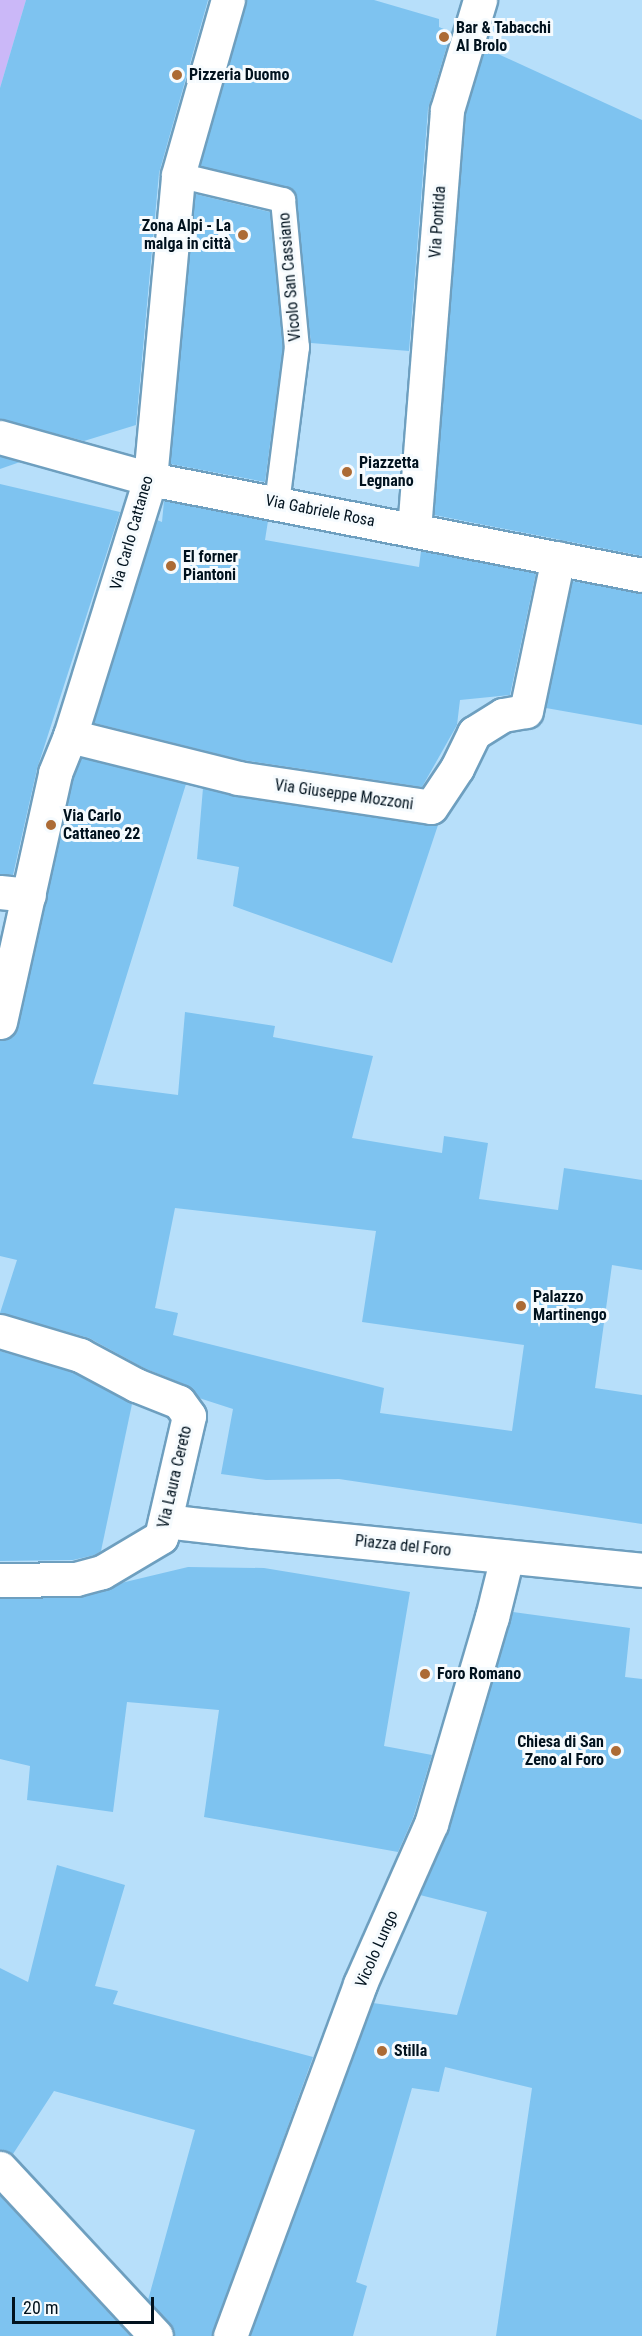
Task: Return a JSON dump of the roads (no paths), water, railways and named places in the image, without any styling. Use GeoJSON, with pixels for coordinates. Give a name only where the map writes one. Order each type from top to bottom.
{"type":"FeatureCollection","features":[{"type":"Feature","properties":{"kind":"street","name":"Via Carlo Cattaneo"},"geometry":{"type":"LineString","coordinates":[[0,1022],[15,893],[55,773],[70,736],[150,479],[178,175],[228,0]]}},
{"type":"Feature","properties":{"kind":"street","name":"Via Pontida"},"geometry":{"type":"LineString","coordinates":[[414,530],[447,110],[480,0]]}},
{"type":"Feature","properties":{"kind":"street","name":"Via Gabriele Rosa"},"geometry":{"type":"LineString","coordinates":[[0,437],[150,479],[642,575]]}},
{"type":"Feature","properties":{"kind":"street","name":"Via Giuseppe Mozzoni"},"geometry":{"type":"LineString","coordinates":[[70,736],[238,778],[431,807],[457,768],[474,733],[503,715],[526,711],[558,558]]}},
{"type":"Feature","properties":{"kind":"street","name":"Via Laura Cereto"},"geometry":{"type":"LineString","coordinates":[[0,1331],[80,1355],[136,1386],[179,1402],[189,1416],[161,1537],[102,1572],[76,1579],[0,1580]]}},
{"type":"Feature","properties":{"kind":"street","name":"Piazza del Foro"},"geometry":{"type":"LineString","coordinates":[[165,1521],[642,1570]]}},
{"type":"Feature","properties":{"kind":"street","name":"Vicolo Lungo"},"geometry":{"type":"LineString","coordinates":[[230,2336],[360,1984],[432,1824],[507,1557]]}},
{"type":"Feature","properties":{"kind":"street"},"geometry":{"type":"LineString","coordinates":[[0,2168],[156,2336]]}},
{"type":"Feature","properties":{"kind":"lane","name":"Vicolo San Cassiano"},"geometry":{"type":"LineString","coordinates":[[178,175],[284,200],[297,347],[289,426],[277,503]]}},
{"type":"Feature","properties":{"kind":"place","name":"Bar & Tabacchi Al Brolo"},"geometry":{"type":"Point","coordinates":[444,37]}},
{"type":"Feature","properties":{"kind":"place","name":"Pizzeria Duomo"},"geometry":{"type":"Point","coordinates":[177,75]}},
{"type":"Feature","properties":{"kind":"place","name":"Zona Alpi - La malga in città"},"geometry":{"type":"Point","coordinates":[243,235]}},
{"type":"Feature","properties":{"kind":"place","name":"Piazzetta Legnano"},"geometry":{"type":"Point","coordinates":[347,472]}},
{"type":"Feature","properties":{"kind":"place","name":"El forner Piantoni"},"geometry":{"type":"Point","coordinates":[171,566]}},
{"type":"Feature","properties":{"kind":"place","name":"Via Carlo Cattaneo 22"},"geometry":{"type":"Point","coordinates":[51,825]}},
{"type":"Feature","properties":{"kind":"place","name":"Palazzo Martinengo"},"geometry":{"type":"Point","coordinates":[521,1306]}},
{"type":"Feature","properties":{"kind":"place","name":"Foro Romano"},"geometry":{"type":"Point","coordinates":[425,1674]}},
{"type":"Feature","properties":{"kind":"place","name":"Chiesa di San Zeno al Foro"},"geometry":{"type":"Point","coordinates":[616,1751]}},
{"type":"Feature","properties":{"kind":"place","name":"Stilla"},"geometry":{"type":"Point","coordinates":[382,2051]}}]}
